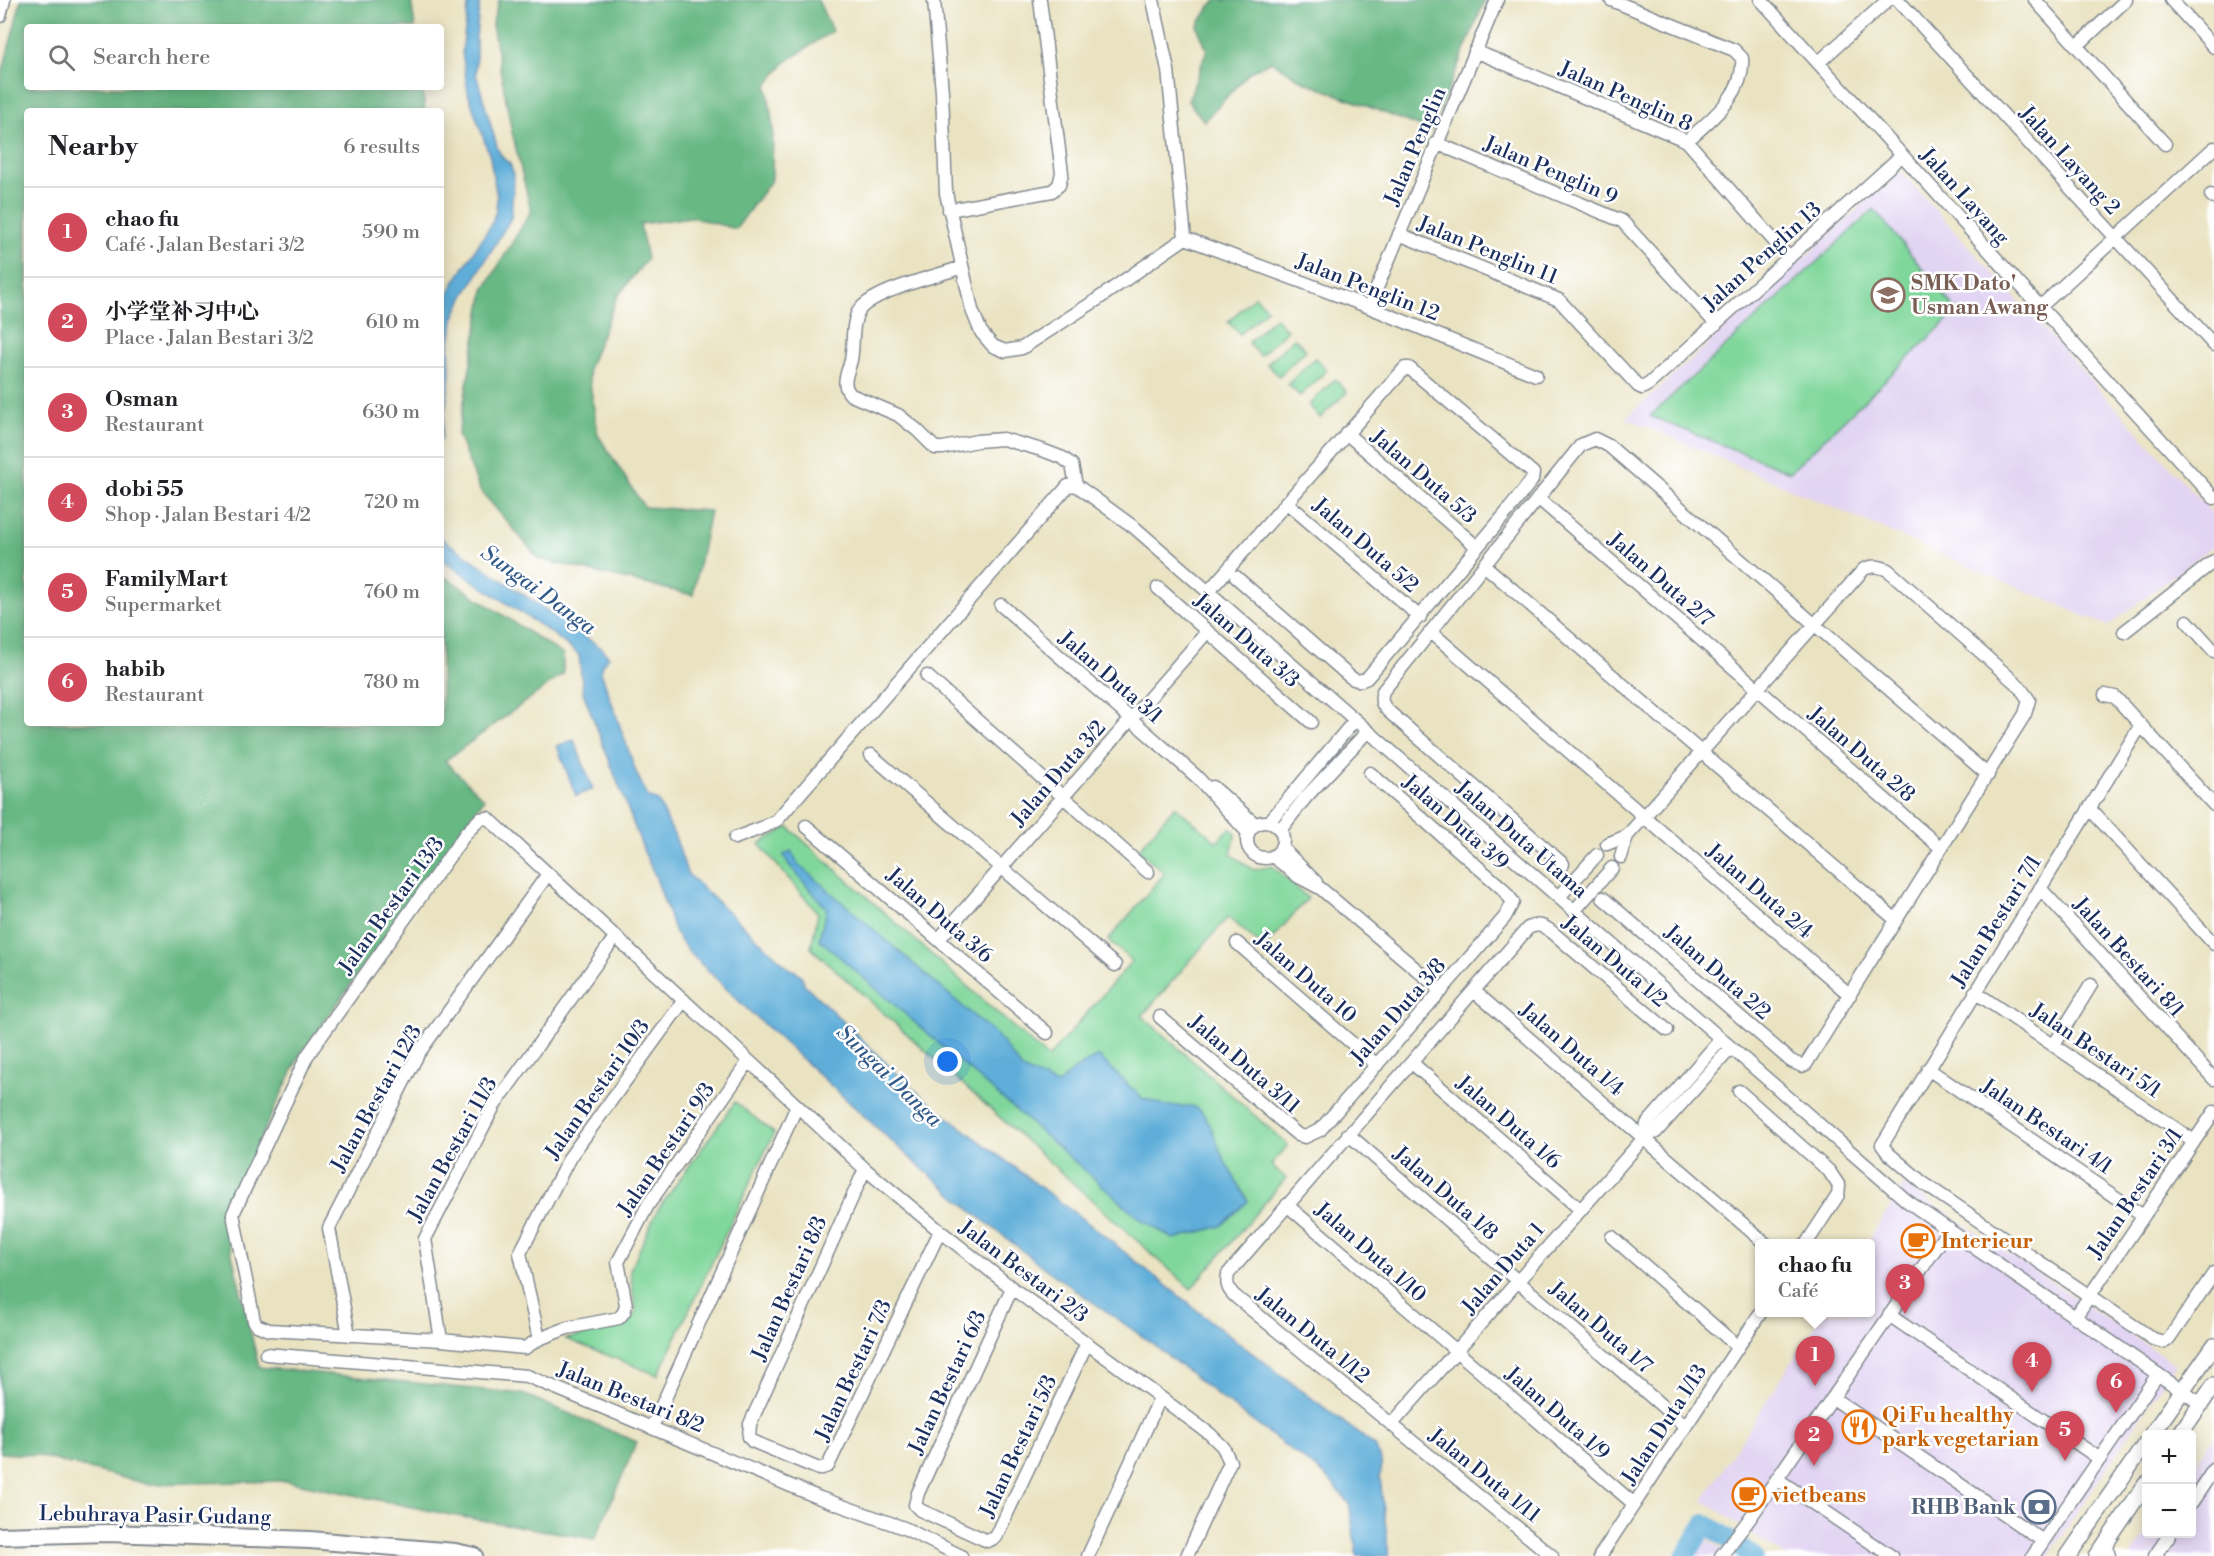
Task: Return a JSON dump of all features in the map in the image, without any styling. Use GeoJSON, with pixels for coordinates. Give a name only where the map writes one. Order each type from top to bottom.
{"type":"FeatureCollection","features":[{"type":"Feature","properties":{"kind":"highway","name":"Lebuhraya Pasir Gudang"},"geometry":{"type":"LineString","coordinates":[[0,1536],[108,1533],[310,1540],[444,1551],[474,1556]]}},
{"type":"Feature","properties":{"kind":"main road"},"geometry":{"type":"LineString","coordinates":[[2155,1430],[2214,1346]]}},
{"type":"Feature","properties":{"kind":"main road"},"geometry":{"type":"LineString","coordinates":[[2183,1430],[2214,1385]]}},
{"type":"Feature","properties":{"kind":"main road"},"geometry":{"type":"LineString","coordinates":[[2068,1556],[2142,1449]]}},
{"type":"Feature","properties":{"kind":"main road"},"geometry":{"type":"LineString","coordinates":[[2097,1556],[2142,1490]]}},
{"type":"Feature","properties":{"kind":"street"},"geometry":{"type":"LineString","coordinates":[[0,16],[4,0]]}},
{"type":"Feature","properties":{"kind":"street"},"geometry":{"type":"LineString","coordinates":[[934,0],[942,92],[944,180],[949,210],[972,310],[981,332],[993,346],[1005,351],[1022,348],[1095,301],[1185,238],[1168,70],[1154,0]]}},
{"type":"Feature","properties":{"kind":"street"},"geometry":{"type":"LineString","coordinates":[[949,210],[1052,192],[1059,185],[1062,173],[1040,0]]}},
{"type":"Feature","properties":{"kind":"street","name":"Jalan Penglin"},"geometry":{"type":"LineString","coordinates":[[1369,307],[1497,0]]}},
{"type":"Feature","properties":{"kind":"street"},"geometry":{"type":"LineString","coordinates":[[1611,0],[1734,50],[1742,58],[1742,70],[1729,102],[1687,141]]}},
{"type":"Feature","properties":{"kind":"street","name":"Jalan Layang"},"geometry":{"type":"LineString","coordinates":[[1761,0],[2214,498]]}},
{"type":"Feature","properties":{"kind":"street"},"geometry":{"type":"LineString","coordinates":[[1818,63],[1888,0]]}},
{"type":"Feature","properties":{"kind":"street","name":"Jalan Layang 2"},"geometry":{"type":"LineString","coordinates":[[1898,0],[2214,345]]}},
{"type":"Feature","properties":{"kind":"street"},"geometry":{"type":"LineString","coordinates":[[2035,0],[2165,144]]}},
{"type":"Feature","properties":{"kind":"street"},"geometry":{"type":"LineString","coordinates":[[2077,46],[2126,0]]}},
{"type":"Feature","properties":{"kind":"street"},"geometry":{"type":"LineString","coordinates":[[2171,0],[2214,47]]}},
{"type":"Feature","properties":{"kind":"street","name":"Jalan Penglin 8"},"geometry":{"type":"LineString","coordinates":[[1475,51],[1687,141],[1789,258]]}},
{"type":"Feature","properties":{"kind":"street","name":"Jalan Penglin 9"},"geometry":{"type":"LineString","coordinates":[[1437,143],[1622,221],[1716,324]]}},
{"type":"Feature","properties":{"kind":"street"},"geometry":{"type":"LineString","coordinates":[[2040,307],[2214,148]]}},
{"type":"Feature","properties":{"kind":"street","name":"Jalan Penglin 13"},"geometry":{"type":"LineString","coordinates":[[1649,384],[1901,156]]}},
{"type":"Feature","properties":{"kind":"street","name":"Jalan Penglin 11"},"geometry":{"type":"LineString","coordinates":[[1399,234],[1559,300],[1634,381],[1642,388],[1649,384]]}},
{"type":"Feature","properties":{"kind":"street","name":"Jalan Penglin 12"},"geometry":{"type":"LineString","coordinates":[[1185,238],[1369,307],[1536,375]]}},
{"type":"Feature","properties":{"kind":"street"},"geometry":{"type":"LineString","coordinates":[[735,838],[777,820],[1072,485],[1072,465],[1064,458],[1003,439],[935,448],[903,418],[851,394],[846,389],[844,384],[850,364],[852,334],[858,311],[870,300],[910,283],[962,267]]}},
{"type":"Feature","properties":{"kind":"street"},"geometry":{"type":"LineString","coordinates":[[1208,592],[1401,370],[1409,368],[1533,473],[1532,480],[1367,678],[1358,681],[1349,676],[1236,577]]}},
{"type":"Feature","properties":{"kind":"street","name":"Jalan Duta 5/3"},"geometry":{"type":"LineString","coordinates":[[1346,433],[1477,547]]}},
{"type":"Feature","properties":{"kind":"street"},"geometry":{"type":"LineString","coordinates":[[1563,864],[1384,707],[1381,697],[1581,445],[1595,440],[1602,441],[1988,775]]}},
{"type":"Feature","properties":{"kind":"street","name":"Jalan Duta Utama"},"geometry":{"type":"LineString","coordinates":[[1072,485],[1135,528],[1907,1201],[2201,1404]]}},
{"type":"Feature","properties":{"kind":"street","name":"Jalan Duta 2/7"},"geometry":{"type":"LineString","coordinates":[[1538,498],[1758,689]]}},
{"type":"Feature","properties":{"kind":"street","name":"Jalan Duta 5/2"},"geometry":{"type":"LineString","coordinates":[[1286,502],[1420,617]]}},
{"type":"Feature","properties":{"kind":"street"},"geometry":{"type":"LineString","coordinates":[[2124,632],[2214,561]]}},
{"type":"Feature","properties":{"kind":"street"},"geometry":{"type":"LineString","coordinates":[[1484,565],[1896,920]]}},
{"type":"Feature","properties":{"kind":"street"},"geometry":{"type":"LineString","coordinates":[[1607,844],[1627,836],[1864,569],[1876,566],[1888,570],[2025,693],[2029,700],[2028,707],[1988,775],[1850,995]]}},
{"type":"Feature","properties":{"kind":"street","name":"Jalan Duta 3/3"},"geometry":{"type":"LineString","coordinates":[[1158,588],[1311,722]]}},
{"type":"Feature","properties":{"kind":"street","name":"Jalan Duta 3/1"},"geometry":{"type":"LineString","coordinates":[[1000,605],[1197,777],[1251,829]]}},
{"type":"Feature","properties":{"kind":"street"},"geometry":{"type":"LineString","coordinates":[[2187,621],[2214,651]]}},
{"type":"Feature","properties":{"kind":"street","name":"Jalan Duta 3/2"},"geometry":{"type":"LineString","coordinates":[[939,939],[1207,632]]}},
{"type":"Feature","properties":{"kind":"street","name":"Jalan Duta 2/4"},"geometry":{"type":"LineString","coordinates":[[1431,632],[1850,995]]}},
{"type":"Feature","properties":{"kind":"street"},"geometry":{"type":"LineString","coordinates":[[927,676],[1148,872]]}},
{"type":"Feature","properties":{"kind":"street","name":"Jalan Duta 2/8"},"geometry":{"type":"LineString","coordinates":[[1758,689],[1941,848]]}},
{"type":"Feature","properties":{"kind":"street"},"geometry":{"type":"LineString","coordinates":[[2105,695],[2115,697],[2214,806]]}},
{"type":"Feature","properties":{"kind":"street"},"geometry":{"type":"LineString","coordinates":[[1269,822],[1280,830],[1283,838],[1277,851],[1261,857],[1251,851],[1246,839],[1251,829],[1269,822],[1355,720]]}},
{"type":"Feature","properties":{"kind":"street","name":"Jalan Bestari 7/1"},"geometry":{"type":"LineString","coordinates":[[2089,1296],[1923,1183],[1882,1145],[2140,725]]}},
{"type":"Feature","properties":{"kind":"street"},"geometry":{"type":"LineString","coordinates":[[1280,830],[1306,797],[1367,732]]}},
{"type":"Feature","properties":{"kind":"street"},"geometry":{"type":"LineString","coordinates":[[871,755],[1115,965]]}},
{"type":"Feature","properties":{"kind":"street","name":"Jalan Duta 3/9"},"geometry":{"type":"LineString","coordinates":[[1370,773],[1502,888],[1513,902]]}},
{"type":"Feature","properties":{"kind":"street"},"geometry":{"type":"LineString","coordinates":[[2089,808],[2214,944]]}},
{"type":"Feature","properties":{"kind":"street","name":"Jalan Bestari 13/3"},"geometry":{"type":"LineString","coordinates":[[349,1335],[269,1330],[257,1325],[233,1215],[307,1056],[473,824],[480,819],[488,818],[797,1106]]}},
{"type":"Feature","properties":{"kind":"street","name":"Jalan Duta 3/6"},"geometry":{"type":"LineString","coordinates":[[806,826],[1047,1033]]}},
{"type":"Feature","properties":{"kind":"street"},"geometry":{"type":"LineString","coordinates":[[1621,858],[1627,836]]}},
{"type":"Feature","properties":{"kind":"street"},"geometry":{"type":"LineString","coordinates":[[1277,851],[1299,877],[1320,888],[1442,991]]}},
{"type":"Feature","properties":{"kind":"street"},"geometry":{"type":"LineString","coordinates":[[1559,897],[1596,855]]}},
{"type":"Feature","properties":{"kind":"street"},"geometry":{"type":"LineString","coordinates":[[1574,911],[1612,868]]}},
{"type":"Feature","properties":{"kind":"street","name":"Jalan Bestari 12/3"},"geometry":{"type":"LineString","coordinates":[[349,1335],[329,1228],[418,1054],[548,874]]}},
{"type":"Feature","properties":{"kind":"street","name":"Jalan Bestari 8/1"},"geometry":{"type":"LineString","coordinates":[[2040,888],[2214,1079]]}},
{"type":"Feature","properties":{"kind":"street","name":"Jalan Duta 2/2"},"geometry":{"type":"LineString","coordinates":[[1603,898],[1791,1061],[1802,1066],[1809,1061],[1850,995]]}},
{"type":"Feature","properties":{"kind":"street","name":"Jalan Duta 3/8"},"geometry":{"type":"LineString","coordinates":[[1305,1137],[1320,1130],[1505,917],[1513,902]]}},
{"type":"Feature","properties":{"kind":"street","name":"Jalan Duta 1/2"},"geometry":{"type":"LineString","coordinates":[[1474,991],[1521,936],[1536,925],[1544,926],[1667,1030]]}},
{"type":"Feature","properties":{"kind":"street","name":"Jalan Bestari 11/3"},"geometry":{"type":"LineString","coordinates":[[441,1340],[425,1239],[494,1106],[616,936]]}},
{"type":"Feature","properties":{"kind":"street","name":"Jalan Duta 10"},"geometry":{"type":"LineString","coordinates":[[1237,943],[1377,1065]]}},
{"type":"Feature","properties":{"kind":"street"},"geometry":{"type":"LineString","coordinates":[[2054,1045],[2091,985]]}},
{"type":"Feature","properties":{"kind":"street"},"geometry":{"type":"LineString","coordinates":[[1287,1205],[1474,991]]}},
{"type":"Feature","properties":{"kind":"street","name":"Jalan Duta 1/4"},"geometry":{"type":"LineString","coordinates":[[1474,991],[1760,1239]]}},
{"type":"Feature","properties":{"kind":"street","name":"Jalan Bestari 5/1"},"geometry":{"type":"LineString","coordinates":[[1975,992],[2194,1141]]}},
{"type":"Feature","properties":{"kind":"street","name":"Jalan Bestari 10/3"},"geometry":{"type":"LineString","coordinates":[[539,1339],[520,1254],[570,1157],[684,1000]]}},
{"type":"Feature","properties":{"kind":"street","name":"Jalan Duta 3/11"},"geometry":{"type":"LineString","coordinates":[[1160,1017],[1298,1135],[1305,1137]]}},
{"type":"Feature","properties":{"kind":"street","name":"Jalan Duta 1"},"geometry":{"type":"LineString","coordinates":[[1644,1138],[1647,1124],[1721,1039]]}},
{"type":"Feature","properties":{"kind":"street","name":"Jalan Duta 1"},"geometry":{"type":"LineString","coordinates":[[1392,1424],[1644,1138],[1656,1132],[1731,1048]]}},
{"type":"Feature","properties":{"kind":"street","name":"Jalan Bestari 9/3"},"geometry":{"type":"LineString","coordinates":[[539,1339],[567,1328],[613,1320],[619,1318],[624,1312],[626,1305],[618,1262],[648,1205],[749,1061]]}},
{"type":"Feature","properties":{"kind":"street","name":"Jalan Duta 1/6"},"geometry":{"type":"LineString","coordinates":[[1412,1063],[1581,1210]]}},
{"type":"Feature","properties":{"kind":"street","name":"Jalan Bestari 4/1"},"geometry":{"type":"LineString","coordinates":[[1928,1069],[2144,1216]]}},
{"type":"Feature","properties":{"kind":"street"},"geometry":{"type":"LineString","coordinates":[[1739,1091],[1829,1171],[1839,1186],[1838,1196],[1809,1239]]}},
{"type":"Feature","properties":{"kind":"street"},"geometry":{"type":"LineString","coordinates":[[651,1427],[797,1106]]}},
{"type":"Feature","properties":{"kind":"street","name":"Jalan Bestari 2/3"},"geometry":{"type":"LineString","coordinates":[[797,1106],[865,1169],[940,1231],[1012,1288],[1210,1434],[1223,1447],[1230,1462],[1187,1556]]}},
{"type":"Feature","properties":{"kind":"street","name":"Jalan Bestari 3/1"},"geometry":{"type":"LineString","coordinates":[[2076,1316],[2214,1112]]}},
{"type":"Feature","properties":{"kind":"street","name":"Jalan Duta 1/8"},"geometry":{"type":"LineString","coordinates":[[1348,1134],[1518,1281]]}},
{"type":"Feature","properties":{"kind":"street","name":"Jalan Bestari 8/3"},"geometry":{"type":"LineString","coordinates":[[750,1424],[865,1169]]}},
{"type":"Feature","properties":{"kind":"street","name":"Jalan Duta 1/12"},"geometry":{"type":"LineString","coordinates":[[1287,1205],[1228,1274],[1227,1283],[1230,1291],[1392,1424]]}},
{"type":"Feature","properties":{"kind":"street","name":"Jalan Duta 1/10"},"geometry":{"type":"LineString","coordinates":[[1287,1205],[1456,1351]]}},
{"type":"Feature","properties":{"kind":"street"},"geometry":{"type":"LineString","coordinates":[[1721,1556],[1748,1521],[1949,1229]]}},
{"type":"Feature","properties":{"kind":"street","name":"Jalan Bestari 7/3"},"geometry":{"type":"LineString","coordinates":[[750,1424],[749,1437],[758,1444],[819,1469],[828,1466],[940,1231]]}},
{"type":"Feature","properties":{"kind":"street"},"geometry":{"type":"LineString","coordinates":[[1612,1237],[1738,1347]]}},
{"type":"Feature","properties":{"kind":"street"},"geometry":{"type":"LineString","coordinates":[[2089,1296],[2153,1339],[2164,1342],[2169,1339],[2214,1273]]}},
{"type":"Feature","properties":{"kind":"street","name":"Jalan Duta 1/7"},"geometry":{"type":"LineString","coordinates":[[1518,1281],[1685,1426]]}},
{"type":"Feature","properties":{"kind":"street","name":"Jalan Bestari 6/3"},"geometry":{"type":"LineString","coordinates":[[918,1493],[1012,1288]]}},
{"type":"Feature","properties":{"kind":"street"},"geometry":{"type":"LineString","coordinates":[[1889,1315],[2100,1459]]}},
{"type":"Feature","properties":{"kind":"street","name":"Jalan Duta 1/13"},"geometry":{"type":"LineString","coordinates":[[1600,1556],[1758,1317]]}},
{"type":"Feature","properties":{"kind":"street"},"geometry":{"type":"LineString","coordinates":[[349,1335],[525,1348],[539,1339]]}},
{"type":"Feature","properties":{"kind":"street","name":"Jalan Bestari 5/3"},"geometry":{"type":"LineString","coordinates":[[918,1493],[915,1505],[925,1514],[983,1539],[996,1537],[1087,1343]]}},
{"type":"Feature","properties":{"kind":"street","name":"Jalan Duta 1/9"},"geometry":{"type":"LineString","coordinates":[[1456,1351],[1634,1504]]}},
{"type":"Feature","properties":{"kind":"street","name":"Jalan Bestari 8/2"},"geometry":{"type":"LineString","coordinates":[[266,1354],[527,1376],[820,1497],[904,1528],[961,1556]]}},
{"type":"Feature","properties":{"kind":"street"},"geometry":{"type":"LineString","coordinates":[[2033,1556],[2158,1374]]}},
{"type":"Feature","properties":{"kind":"street"},"geometry":{"type":"LineString","coordinates":[[1088,1556],[1160,1398]]}},
{"type":"Feature","properties":{"kind":"street"},"geometry":{"type":"LineString","coordinates":[[1833,1398],[2043,1541]]}},
{"type":"Feature","properties":{"kind":"street","name":"Jalan Duta 1/11"},"geometry":{"type":"LineString","coordinates":[[1392,1424],[1552,1556]]}},
{"type":"Feature","properties":{"kind":"street"},"geometry":{"type":"LineString","coordinates":[[2196,1496],[2214,1468]]}},
{"type":"Feature","properties":{"kind":"street"},"geometry":{"type":"LineString","coordinates":[[1777,1479],[1891,1556]]}},
{"type":"Feature","properties":{"kind":"street"},"geometry":{"type":"LineString","coordinates":[[2109,1556],[2107,1549],[2111,1536]]}},
{"type":"Feature","properties":{"kind":"street"},"geometry":{"type":"LineString","coordinates":[[2155,1556],[2167,1538]]}},
{"type":"Feature","properties":{"kind":"shaded area","name":"SMK Dato' Usman Awang"},"geometry":{"type":"Polygon","coordinates":[[[1900,171],[2214,515],[2214,545],[2108,626],[1626,418],[1900,171]]]}},
{"type":"Feature","properties":{"kind":"shaded area"},"geometry":{"type":"Polygon","coordinates":[[[1904,1185],[2176,1364],[2048,1556],[1785,1556],[1703,1500],[1820,1317],[1875,1317],[1875,1239],[1870,1239],[1904,1185]]]}},
{"type":"Feature","properties":{"kind":"shaded area"},"geometry":{"type":"Polygon","coordinates":[[[2214,1436],[2214,1556],[2130,1556],[2143,1538],[2196,1538],[2196,1462],[2214,1436]]]}},
{"type":"Feature","properties":{"kind":"shaded area"},"geometry":{"type":"Polygon","coordinates":[[[1706,1539],[1731,1556],[1695,1556],[1706,1539]]]}},
{"type":"Feature","properties":{"kind":"green space"},"geometry":{"type":"Polygon","coordinates":[[[21,0],[411,0],[415,24],[24,24],[24,90],[422,90],[425,108],[24,108],[24,726],[444,726],[444,576],[563,655],[563,674],[445,761],[484,799],[300,1055],[223,1217],[259,1367],[523,1394],[637,1442],[595,1539],[451,1515],[286,1481],[147,1484],[35,1455],[0,1453],[0,82],[21,0]]]}},
{"type":"Feature","properties":{"kind":"green space"},"geometry":{"type":"Polygon","coordinates":[[[499,0],[818,0],[832,31],[786,62],[767,85],[773,128],[772,179],[736,229],[691,217],[640,224],[647,259],[617,297],[588,369],[598,435],[644,507],[710,511],[693,595],[539,559],[480,490],[458,435],[484,290],[531,211],[512,132],[492,25],[499,0]]]}},
{"type":"Feature","properties":{"kind":"green space"},"geometry":{"type":"Polygon","coordinates":[[[1217,0],[1485,0],[1431,131],[1305,82],[1271,61],[1250,72],[1204,121],[1188,101],[1207,50],[1197,26],[1210,6],[1217,0]]]}},
{"type":"Feature","properties":{"kind":"green space"},"geometry":{"type":"Polygon","coordinates":[[[1874,209],[1957,311],[1790,472],[1650,416],[1874,209]]]}},
{"type":"Feature","properties":{"kind":"green space"},"geometry":{"type":"Polygon","coordinates":[[[1255,296],[1267,309],[1240,334],[1228,322],[1255,296]]]}},
{"type":"Feature","properties":{"kind":"green space"},"geometry":{"type":"Polygon","coordinates":[[[1275,317],[1287,330],[1260,356],[1248,343],[1275,317]]]}},
{"type":"Feature","properties":{"kind":"green space"},"geometry":{"type":"Polygon","coordinates":[[[1294,338],[1306,350],[1279,376],[1267,364],[1294,338]]]}},
{"type":"Feature","properties":{"kind":"green space"},"geometry":{"type":"Polygon","coordinates":[[[1315,358],[1327,370],[1300,396],[1288,384],[1315,358]]]}},
{"type":"Feature","properties":{"kind":"green space"},"geometry":{"type":"Polygon","coordinates":[[[1335,379],[1347,392],[1320,418],[1309,405],[1335,379]]]}},
{"type":"Feature","properties":{"kind":"green space"},"geometry":{"type":"Polygon","coordinates":[[[1175,806],[1217,842],[1230,828],[1236,834],[1231,854],[1254,870],[1272,866],[1308,898],[1264,948],[1228,917],[1142,1016],[1288,1145],[1271,1165],[1286,1178],[1191,1289],[811,948],[818,913],[759,844],[788,827],[1048,1058],[1132,961],[1108,940],[1165,873],[1138,850],[1175,806]]]}},
{"type":"Feature","properties":{"kind":"green space"},"geometry":{"type":"Polygon","coordinates":[[[735,1102],[774,1133],[658,1375],[566,1339],[622,1327],[636,1313],[630,1270],[657,1211],[735,1102]]]}},
{"type":"Feature","properties":{"kind":"water"},"geometry":{"type":"Polygon","coordinates":[[[469,0],[480,0],[476,36],[476,74],[498,150],[510,164],[514,176],[511,218],[455,315],[449,345],[450,374],[444,419],[444,303],[452,286],[491,225],[496,211],[497,197],[490,157],[468,93],[462,51],[469,0]]]}},
{"type":"Feature","properties":{"kind":"water","name":"Sungai Danga"},"geometry":{"type":"Polygon","coordinates":[[[444,540],[603,649],[609,657],[602,664],[601,672],[636,772],[648,797],[658,801],[676,839],[687,873],[696,882],[791,970],[800,974],[804,984],[911,1087],[1093,1227],[1223,1331],[1375,1446],[1382,1465],[1380,1477],[1389,1556],[1357,1556],[1349,1503],[1327,1477],[1153,1344],[1047,1270],[973,1212],[909,1157],[744,1006],[688,951],[675,933],[656,878],[583,692],[579,655],[554,635],[444,561],[444,540]]]}},
{"type":"Feature","properties":{"kind":"water"},"geometry":{"type":"Polygon","coordinates":[[[574,740],[593,789],[576,796],[557,746],[574,740]]]}},
{"type":"Feature","properties":{"kind":"water"},"geometry":{"type":"Polygon","coordinates":[[[791,851],[798,864],[998,1037],[1022,1069],[1057,1085],[1074,1070],[1098,1056],[1142,1098],[1167,1106],[1192,1106],[1201,1111],[1210,1125],[1224,1160],[1248,1201],[1221,1226],[1174,1239],[1143,1221],[819,939],[827,909],[789,865],[784,855],[791,851]]]}},
{"type":"Feature","properties":{"kind":"waterway"},"geometry":{"type":"LineString","coordinates":[[1685,1556],[1705,1524],[1727,1538]]}},
{"type":"Feature","properties":{"kind":"waterway"},"geometry":{"type":"LineString","coordinates":[[1741,1548],[1753,1556]]}},
{"type":"Feature","properties":{"kind":"place","name":"SMK Dato' Usman Awang"},"geometry":{"type":"Point","coordinates":[1888,295]}},
{"type":"Feature","properties":{"kind":"place","name":"Interieur"},"geometry":{"type":"Point","coordinates":[1918,1241]}},
{"type":"Feature","properties":{"kind":"place","name":"Osman"},"geometry":{"type":"Point","coordinates":[1905,1314]}},
{"type":"Feature","properties":{"kind":"place","name":"chao fu"},"geometry":{"type":"Point","coordinates":[1815,1386]}},
{"type":"Feature","properties":{"kind":"place","name":"dobi 55"},"geometry":{"type":"Point","coordinates":[2032,1392]}},
{"type":"Feature","properties":{"kind":"place","name":"habib"},"geometry":{"type":"Point","coordinates":[2116,1413]}},
{"type":"Feature","properties":{"kind":"place","name":"Qi Fu healthy park vegetarian"},"geometry":{"type":"Point","coordinates":[1859,1427]}},
{"type":"Feature","properties":{"kind":"place","name":"FamilyMart"},"geometry":{"type":"Point","coordinates":[2065,1461]}},
{"type":"Feature","properties":{"kind":"place","name":"小学堂补习中心"},"geometry":{"type":"Point","coordinates":[1814,1466]}},
{"type":"Feature","properties":{"kind":"place","name":"vietbeans"},"geometry":{"type":"Point","coordinates":[1749,1495]}},
{"type":"Feature","properties":{"kind":"place","name":"RHB Bank"},"geometry":{"type":"Point","coordinates":[2039,1507]}}]}
